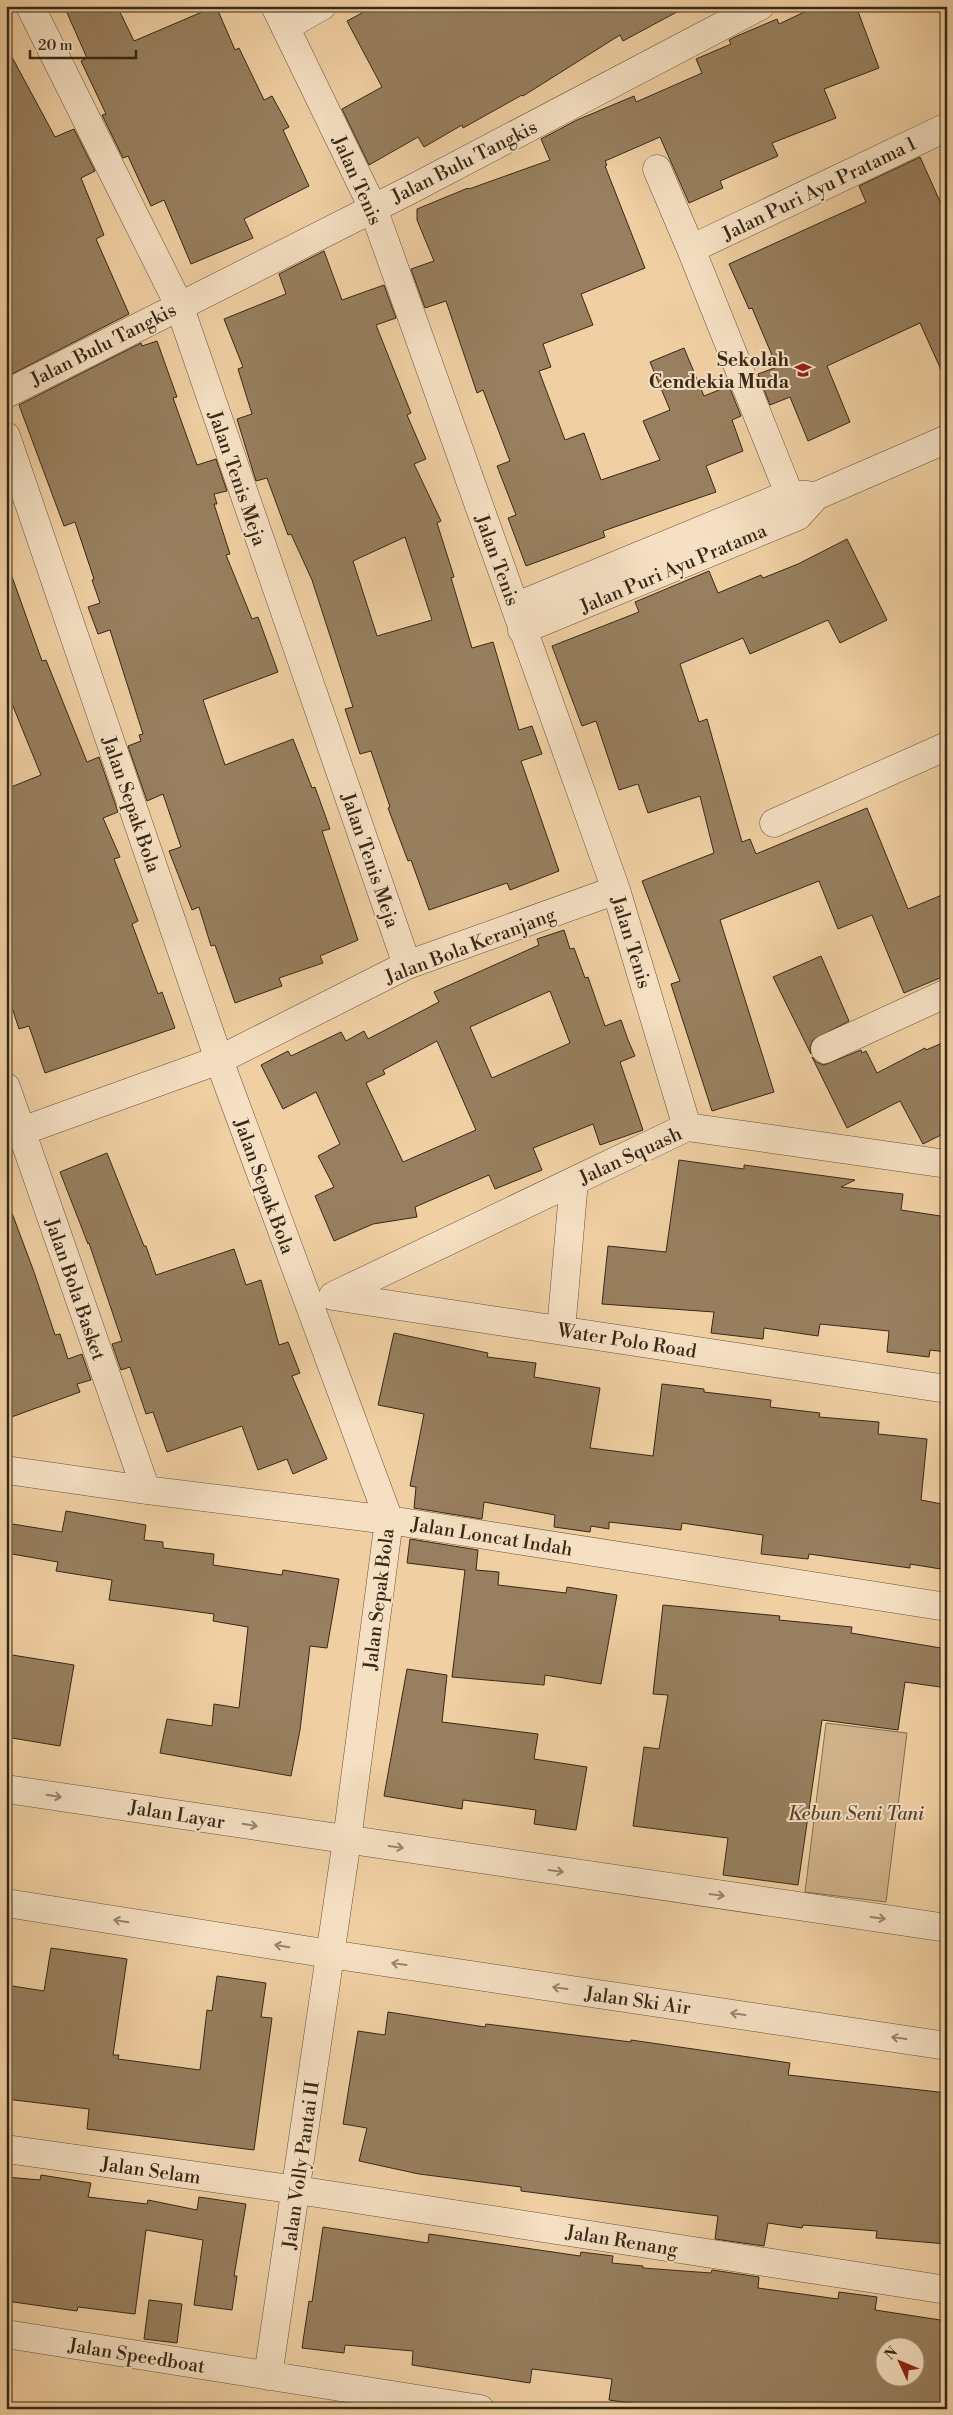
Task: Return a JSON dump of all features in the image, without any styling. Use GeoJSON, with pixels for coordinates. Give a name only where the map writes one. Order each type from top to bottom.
{"type":"FeatureCollection","features":[{"type":"Feature","properties":{"kind":"street","name":"Jalan Tenis Meja"},"geometry":{"type":"LineString","coordinates":[[30,6],[179,305],[407,966]]}},
{"type":"Feature","properties":{"kind":"street"},"geometry":{"type":"LineString","coordinates":[[280,16],[322,6]]}},
{"type":"Feature","properties":{"kind":"street","name":"Jalan Bulu Tangkis"},"geometry":{"type":"LineString","coordinates":[[6,394],[373,208],[760,6]]}},
{"type":"Feature","properties":{"kind":"street","name":"Jalan Tenis"},"geometry":{"type":"LineString","coordinates":[[280,16],[373,208],[616,890],[687,1127]]}},
{"type":"Feature","properties":{"kind":"street","name":"Jalan Puri Ayu Pratama 1"},"geometry":{"type":"LineString","coordinates":[[691,249],[947,127]]}},
{"type":"Feature","properties":{"kind":"street"},"geometry":{"type":"LineString","coordinates":[[657,170],[691,249],[794,505]]}},
{"type":"Feature","properties":{"kind":"street","name":"Jalan Sepak Bola"},"geometry":{"type":"LineString","coordinates":[[6,436],[219,1060],[389,1520],[330,1954]]}},
{"type":"Feature","properties":{"kind":"street","name":"Jalan Puri Ayu Pratama"},"geometry":{"type":"LineString","coordinates":[[518,618],[816,496],[947,440]]}},
{"type":"Feature","properties":{"kind":"street"},"geometry":{"type":"LineString","coordinates":[[774,822],[947,746]]}},
{"type":"Feature","properties":{"kind":"street","name":"Jalan Bola Keranjang"},"geometry":{"type":"LineString","coordinates":[[22,1131],[219,1060],[407,966],[616,890]]}},
{"type":"Feature","properties":{"kind":"street"},"geometry":{"type":"LineString","coordinates":[[825,1049],[947,993]]}},
{"type":"Feature","properties":{"kind":"street","name":"Jalan Bola Basket"},"geometry":{"type":"LineString","coordinates":[[6,1087],[146,1490]]}},
{"type":"Feature","properties":{"kind":"street","name":"Jalan Squash"},"geometry":{"type":"LineString","coordinates":[[335,1295],[687,1127],[947,1164]]}},
{"type":"Feature","properties":{"kind":"street"},"geometry":{"type":"LineString","coordinates":[[561,1330],[574,1181]]}},
{"type":"Feature","properties":{"kind":"street","name":"Water Polo Road"},"geometry":{"type":"LineString","coordinates":[[308,1304],[335,1295],[947,1389]]}},
{"type":"Feature","properties":{"kind":"street","name":"Jalan Loncat Indah"},"geometry":{"type":"LineString","coordinates":[[6,1470],[146,1490],[389,1520],[947,1607]]}},
{"type":"Feature","properties":{"kind":"street","name":"Jalan Layar"},"geometry":{"type":"LineString","coordinates":[[6,1789],[347,1840]]}},
{"type":"Feature","properties":{"kind":"street"},"geometry":{"type":"LineString","coordinates":[[347,1840],[947,1928]]}},
{"type":"Feature","properties":{"kind":"street"},"geometry":{"type":"LineString","coordinates":[[6,1903],[330,1954]]}},
{"type":"Feature","properties":{"kind":"street","name":"Jalan Ski Air"},"geometry":{"type":"LineString","coordinates":[[330,1954],[947,2046]]}},
{"type":"Feature","properties":{"kind":"street","name":"Jalan Volly Pantai II"},"geometry":{"type":"LineString","coordinates":[[268,2376],[297,2190],[330,1954]]}},
{"type":"Feature","properties":{"kind":"street","name":"Jalan Selam"},"geometry":{"type":"LineString","coordinates":[[6,2149],[297,2190]]}},
{"type":"Feature","properties":{"kind":"street","name":"Jalan Renang"},"geometry":{"type":"LineString","coordinates":[[297,2190],[947,2290]]}},
{"type":"Feature","properties":{"kind":"street","name":"Jalan Speedboat"},"geometry":{"type":"LineString","coordinates":[[6,2334],[268,2376],[390,2402],[480,2409]]}},
{"type":"Feature","properties":{"kind":"green space","name":"Kebun Seni Tani"},"geometry":{"type":"Polygon","coordinates":[[[826,1723],[907,1733],[886,1902],[805,1892],[826,1723]]]}},
{"type":"Feature","properties":{"kind":"building"},"geometry":{"type":"Polygon","coordinates":[[[64,6],[117,6],[134,41],[216,6],[235,50],[239,48],[264,100],[272,96],[289,127],[283,130],[309,186],[244,219],[253,238],[191,264],[164,200],[151,206],[128,156],[123,158],[102,115],[106,114],[81,61],[87,58],[64,6]]]}},
{"type":"Feature","properties":{"kind":"building"},"geometry":{"type":"Polygon","coordinates":[[[375,6],[688,6],[623,41],[620,35],[523,96],[463,128],[462,125],[424,147],[418,137],[369,165],[342,109],[382,87],[347,21],[375,6]]]}},
{"type":"Feature","properties":{"kind":"building"},"geometry":{"type":"Polygon","coordinates":[[[817,6],[856,6],[879,68],[824,89],[836,118],[772,143],[778,156],[720,181],[723,188],[689,203],[660,137],[605,161],[607,165],[605,166],[645,268],[581,294],[593,325],[543,344],[551,367],[539,371],[565,440],[584,433],[601,480],[660,460],[643,421],[670,410],[650,362],[684,348],[704,396],[729,386],[741,416],[732,420],[743,451],[706,466],[716,492],[603,531],[605,537],[526,566],[508,518],[516,515],[497,466],[510,461],[483,390],[477,393],[446,301],[425,308],[411,269],[434,261],[417,220],[417,209],[468,188],[550,160],[541,139],[577,120],[634,96],[636,102],[702,73],[696,59],[731,44],[729,40],[737,36],[777,19],[779,24],[817,6]]]}},
{"type":"Feature","properties":{"kind":"building"},"geometry":{"type":"Polygon","coordinates":[[[6,46],[55,137],[74,129],[95,171],[81,178],[104,235],[96,239],[129,314],[8,376],[6,46]]]}},
{"type":"Feature","properties":{"kind":"building"},"geometry":{"type":"Polygon","coordinates":[[[920,157],[947,217],[947,383],[920,323],[827,366],[850,422],[808,441],[790,397],[770,405],[758,374],[777,367],[752,308],[749,309],[729,264],[866,202],[859,186],[920,157]]]}},
{"type":"Feature","properties":{"kind":"building"},"geometry":{"type":"Polygon","coordinates":[[[324,251],[342,300],[384,285],[396,318],[376,325],[411,413],[407,415],[426,459],[414,464],[441,521],[437,523],[454,577],[451,578],[472,648],[493,642],[519,730],[532,726],[542,754],[521,761],[559,871],[510,890],[507,883],[429,910],[411,860],[408,861],[388,808],[390,807],[371,751],[360,754],[345,709],[353,707],[312,580],[291,534],[288,535],[267,478],[256,481],[237,419],[252,414],[238,369],[243,367],[224,319],[286,294],[279,274],[324,251]],[[405,537],[353,561],[377,636],[432,620],[405,537]]]}},
{"type":"Feature","properties":{"kind":"building"},"geometry":{"type":"Polygon","coordinates":[[[157,341],[177,397],[173,398],[197,465],[216,459],[227,491],[214,494],[217,504],[214,504],[230,554],[226,555],[252,619],[258,617],[278,672],[203,700],[225,765],[293,739],[312,788],[315,787],[330,829],[322,831],[358,940],[320,956],[323,963],[279,978],[282,986],[235,1003],[215,945],[211,946],[199,907],[192,910],[169,851],[181,847],[163,794],[147,801],[128,746],[141,741],[139,735],[143,734],[110,630],[98,634],[88,607],[100,603],[92,580],[94,579],[75,522],[64,526],[19,405],[141,343],[142,346],[157,341]]]}},
{"type":"Feature","properties":{"kind":"building"},"geometry":{"type":"Polygon","coordinates":[[[847,539],[887,620],[840,643],[828,620],[750,654],[743,638],[680,664],[699,722],[707,719],[742,842],[750,839],[756,854],[867,808],[908,909],[947,893],[947,975],[904,993],[872,915],[838,929],[819,881],[720,920],[774,1092],[712,1111],[671,984],[680,981],[642,881],[714,853],[700,796],[648,813],[638,784],[619,790],[596,721],[582,726],[552,646],[639,612],[635,602],[709,571],[718,593],[761,575],[763,578],[798,564],[847,539]]]}},
{"type":"Feature","properties":{"kind":"building"},"geometry":{"type":"Polygon","coordinates":[[[10,571],[42,661],[46,660],[87,762],[99,757],[118,812],[103,818],[120,857],[114,859],[138,921],[132,924],[158,994],[162,992],[175,1028],[45,1073],[29,1026],[19,1029],[6,989],[6,789],[41,775],[6,689],[6,572],[10,571]]]}},
{"type":"Feature","properties":{"kind":"building"},"geometry":{"type":"Polygon","coordinates":[[[564,930],[570,949],[574,948],[585,978],[588,977],[605,1026],[621,1020],[635,1056],[620,1062],[643,1130],[600,1145],[593,1124],[533,1148],[542,1170],[495,1189],[489,1175],[415,1207],[417,1217],[373,1224],[334,1241],[315,1196],[334,1187],[318,1156],[340,1144],[316,1092],[283,1109],[261,1065],[288,1051],[291,1056],[341,1032],[346,1041],[364,1031],[368,1039],[439,1002],[434,992],[539,945],[537,939],[564,930]],[[550,991],[470,1027],[492,1078],[570,1043],[550,991]],[[437,1041],[383,1070],[385,1074],[366,1083],[403,1162],[476,1130],[437,1041]]]}},
{"type":"Feature","properties":{"kind":"building"},"geometry":{"type":"Polygon","coordinates":[[[821,956],[849,1021],[813,1040],[810,1047],[811,1054],[773,977],[821,956]]]}},
{"type":"Feature","properties":{"kind":"building"},"geometry":{"type":"Polygon","coordinates":[[[947,1041],[947,1132],[923,1144],[900,1101],[847,1128],[812,1057],[816,1062],[824,1065],[861,1050],[862,1053],[866,1051],[877,1073],[925,1048],[926,1050],[947,1041]]]}},
{"type":"Feature","properties":{"kind":"building"},"geometry":{"type":"Polygon","coordinates":[[[107,1153],[144,1246],[146,1246],[156,1275],[234,1249],[246,1285],[261,1280],[279,1345],[288,1342],[300,1373],[292,1376],[327,1459],[293,1474],[287,1459],[258,1470],[242,1426],[167,1452],[153,1412],[146,1414],[130,1367],[121,1370],[112,1344],[122,1341],[89,1243],[60,1172],[107,1153]]]}},
{"type":"Feature","properties":{"kind":"building"},"geometry":{"type":"Polygon","coordinates":[[[679,1160],[744,1169],[744,1165],[855,1180],[841,1187],[903,1194],[901,1210],[947,1217],[947,1352],[930,1350],[929,1357],[887,1352],[889,1331],[820,1324],[818,1336],[764,1328],[763,1339],[711,1333],[714,1312],[602,1304],[608,1246],[666,1252],[679,1160]]]}},
{"type":"Feature","properties":{"kind":"building"},"geometry":{"type":"Polygon","coordinates":[[[9,1205],[55,1335],[60,1334],[68,1359],[82,1354],[91,1380],[77,1384],[80,1392],[6,1419],[6,1206],[9,1205]]]}},
{"type":"Feature","properties":{"kind":"building"},"geometry":{"type":"Polygon","coordinates":[[[394,1333],[488,1353],[487,1357],[536,1363],[534,1377],[600,1388],[590,1448],[653,1456],[662,1384],[704,1389],[704,1392],[771,1400],[770,1407],[820,1413],[819,1417],[879,1422],[878,1434],[927,1439],[921,1500],[947,1505],[947,1570],[910,1564],[910,1568],[809,1554],[808,1559],[761,1554],[763,1535],[682,1523],[681,1530],[609,1522],[609,1529],[591,1526],[590,1532],[554,1527],[555,1515],[484,1502],[482,1519],[414,1508],[416,1487],[410,1486],[424,1414],[378,1405],[394,1333]]]}},
{"type":"Feature","properties":{"kind":"building"},"geometry":{"type":"Polygon","coordinates":[[[66,1511],[146,1525],[144,1540],[163,1542],[163,1548],[214,1554],[213,1565],[282,1575],[283,1570],[339,1579],[327,1648],[310,1646],[300,1730],[291,1776],[160,1753],[167,1719],[212,1726],[214,1704],[239,1708],[248,1627],[213,1621],[214,1614],[109,1600],[112,1580],[56,1571],[58,1562],[6,1553],[6,1523],[62,1532],[66,1511]]]}},
{"type":"Feature","properties":{"kind":"building"},"geometry":{"type":"Polygon","coordinates":[[[410,1539],[478,1550],[476,1570],[499,1572],[498,1585],[566,1593],[567,1587],[617,1595],[601,1684],[545,1675],[544,1685],[452,1677],[465,1570],[407,1563],[410,1539]]]}},
{"type":"Feature","properties":{"kind":"building"},"geometry":{"type":"Polygon","coordinates":[[[663,1605],[780,1616],[779,1620],[852,1627],[851,1633],[947,1649],[947,1688],[905,1682],[898,1730],[822,1720],[798,1885],[723,1875],[728,1838],[633,1826],[644,1747],[659,1749],[668,1695],[653,1694],[663,1605]]]}},
{"type":"Feature","properties":{"kind":"building"},"geometry":{"type":"Polygon","coordinates":[[[6,1654],[74,1665],[60,1746],[6,1737],[6,1654]]]}},
{"type":"Feature","properties":{"kind":"building"},"geometry":{"type":"Polygon","coordinates":[[[407,1669],[447,1675],[442,1722],[538,1734],[534,1759],[587,1767],[576,1830],[534,1824],[536,1810],[463,1800],[462,1809],[384,1796],[407,1669]]]}},
{"type":"Feature","properties":{"kind":"building"},"geometry":{"type":"Polygon","coordinates":[[[51,1948],[127,1959],[113,2055],[119,2055],[118,2059],[200,2070],[207,2010],[212,2011],[217,1976],[266,1983],[261,2017],[272,2018],[254,2150],[87,2129],[89,2109],[6,2099],[6,1985],[44,1991],[51,1948]]]}},
{"type":"Feature","properties":{"kind":"building"},"geometry":{"type":"Polygon","coordinates":[[[388,2012],[485,2027],[486,2024],[631,2042],[631,2040],[790,2063],[788,2075],[947,2093],[947,2244],[876,2238],[877,2231],[803,2225],[802,2228],[768,2223],[764,2246],[715,2239],[718,2216],[521,2191],[521,2187],[419,2174],[359,2161],[367,2128],[343,2124],[358,2031],[385,2035],[388,2012]]]}},
{"type":"Feature","properties":{"kind":"building"},"geometry":{"type":"Polygon","coordinates":[[[41,2175],[91,2183],[88,2197],[147,2204],[148,2200],[197,2210],[199,2197],[246,2204],[234,2276],[237,2276],[232,2310],[194,2305],[203,2240],[146,2230],[135,2314],[78,2307],[77,2311],[6,2301],[6,2177],[40,2180],[41,2175]]]}},
{"type":"Feature","properties":{"kind":"building"},"geometry":{"type":"Polygon","coordinates":[[[323,2227],[428,2243],[429,2234],[580,2256],[581,2252],[613,2256],[612,2263],[643,2266],[643,2268],[711,2273],[712,2270],[759,2277],[758,2288],[838,2299],[839,2292],[877,2297],[875,2310],[947,2321],[947,2409],[781,2409],[709,2403],[709,2409],[675,2409],[609,2400],[612,2379],[532,2369],[530,2383],[412,2365],[413,2351],[345,2345],[344,2353],[302,2348],[309,2301],[312,2302],[323,2227]]]}},
{"type":"Feature","properties":{"kind":"building"},"geometry":{"type":"Polygon","coordinates":[[[149,2300],[182,2304],[177,2343],[144,2339],[149,2300]]]}},
{"type":"Feature","properties":{"kind":"place","name":"Sekolah Cendekia Muda"},"geometry":{"type":"Point","coordinates":[803,370]}}]}
